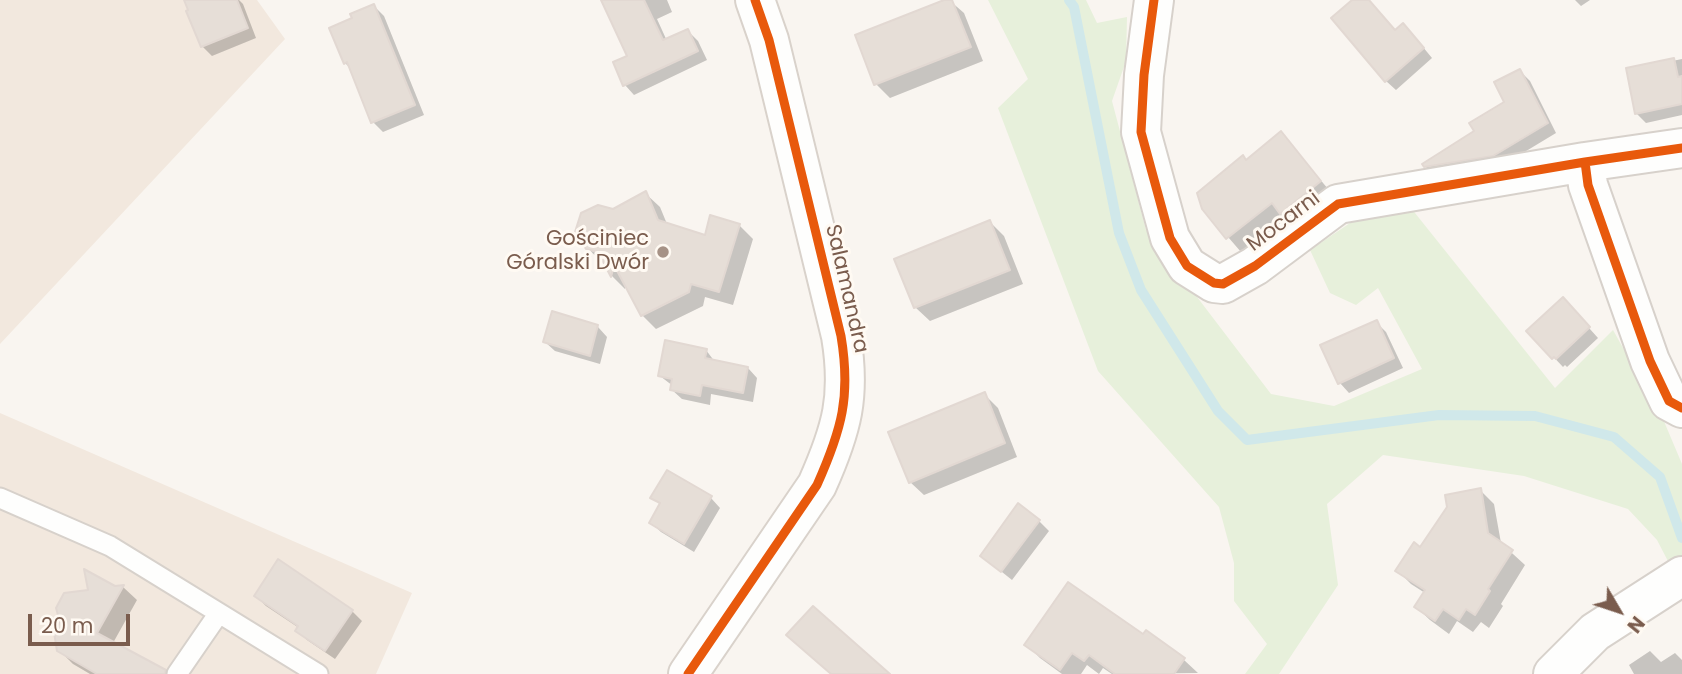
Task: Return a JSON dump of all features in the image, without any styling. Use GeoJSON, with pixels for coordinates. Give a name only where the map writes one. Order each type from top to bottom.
{"type":"FeatureCollection","features":[{"type":"Feature","properties":{"kind":"street","name":"Salamandra"},"geometry":{"type":"LineString","coordinates":[[688,674],[817,485],[832,452],[842,418],[845,394],[846,367],[841,335],[769,40],[755,0]]}},
{"type":"Feature","properties":{"kind":"street","name":"Mocarni"},"geometry":{"type":"LineString","coordinates":[[1154,0],[1144,75],[1141,132],[1170,238],[1186,266],[1214,283],[1223,285],[1255,266],[1338,204],[1682,148]]}},
{"type":"Feature","properties":{"kind":"street"},"geometry":{"type":"LineString","coordinates":[[1585,162],[1587,185],[1650,361],[1669,401],[1682,408]]}},
{"type":"Feature","properties":{"kind":"street"},"geometry":{"type":"LineString","coordinates":[[1553,674],[1595,632],[1682,576]]}},
{"type":"Feature","properties":{"kind":"lane"},"geometry":{"type":"LineString","coordinates":[[0,498],[110,546],[318,674]]}},
{"type":"Feature","properties":{"kind":"lane"},"geometry":{"type":"LineString","coordinates":[[177,674],[219,613]]}},
{"type":"Feature","properties":{"kind":"shaded area"},"geometry":{"type":"Polygon","coordinates":[[[0,0],[257,0],[285,39],[0,344],[0,0]]]}},
{"type":"Feature","properties":{"kind":"shaded area"},"geometry":{"type":"Polygon","coordinates":[[[0,413],[412,593],[376,674],[0,674],[0,413]]]}},
{"type":"Feature","properties":{"kind":"green space"},"geometry":{"type":"Polygon","coordinates":[[[988,0],[1086,0],[1097,23],[1127,17],[1126,61],[1112,101],[1146,230],[1271,394],[1334,406],[1422,369],[1378,288],[1356,305],[1330,293],[1310,250],[1359,217],[1411,208],[1555,388],[1613,330],[1663,419],[1682,464],[1682,556],[1670,565],[1657,540],[1628,509],[1524,476],[1383,455],[1327,504],[1338,585],[1279,674],[1245,674],[1267,644],[1234,601],[1234,563],[1219,507],[1098,371],[998,108],[1028,79],[988,0]]]}},
{"type":"Feature","properties":{"kind":"building"},"geometry":{"type":"Polygon","coordinates":[[[184,0],[237,0],[248,28],[201,47],[184,0]]]}},
{"type":"Feature","properties":{"kind":"building"},"geometry":{"type":"Polygon","coordinates":[[[601,0],[644,0],[663,40],[688,29],[698,51],[623,86],[613,62],[627,56],[601,0]]]}},
{"type":"Feature","properties":{"kind":"building"},"geometry":{"type":"Polygon","coordinates":[[[944,0],[952,0],[971,47],[874,85],[855,35],[944,0]]]}},
{"type":"Feature","properties":{"kind":"building"},"geometry":{"type":"Polygon","coordinates":[[[1352,0],[1369,0],[1395,30],[1403,23],[1424,48],[1385,82],[1331,18],[1352,0]]]}},
{"type":"Feature","properties":{"kind":"building"},"geometry":{"type":"Polygon","coordinates":[[[374,4],[415,105],[371,123],[347,62],[344,64],[329,28],[352,18],[350,14],[374,4]]]}},
{"type":"Feature","properties":{"kind":"building"},"geometry":{"type":"Polygon","coordinates":[[[1674,58],[1678,77],[1682,76],[1682,104],[1635,114],[1626,68],[1674,58]]]}},
{"type":"Feature","properties":{"kind":"building"},"geometry":{"type":"Polygon","coordinates":[[[1520,69],[1548,123],[1493,156],[1424,167],[1422,164],[1474,131],[1469,123],[1504,102],[1494,82],[1520,69]]]}},
{"type":"Feature","properties":{"kind":"building"},"geometry":{"type":"Polygon","coordinates":[[[1281,131],[1321,181],[1280,214],[1272,203],[1226,239],[1202,209],[1197,193],[1243,155],[1246,160],[1281,131]]]}},
{"type":"Feature","properties":{"kind":"building"},"geometry":{"type":"Polygon","coordinates":[[[646,191],[658,220],[705,235],[710,215],[740,224],[719,292],[691,284],[689,292],[641,316],[614,265],[611,277],[598,252],[586,249],[575,232],[581,213],[598,205],[613,209],[646,191]]]}},
{"type":"Feature","properties":{"kind":"building"},"geometry":{"type":"Polygon","coordinates":[[[990,220],[1010,270],[914,308],[894,259],[990,220]]]}},
{"type":"Feature","properties":{"kind":"building"},"geometry":{"type":"Polygon","coordinates":[[[1563,297],[1590,327],[1556,359],[1552,359],[1526,331],[1563,297]]]}},
{"type":"Feature","properties":{"kind":"building"},"geometry":{"type":"Polygon","coordinates":[[[552,311],[598,325],[590,356],[543,342],[552,311]]]}},
{"type":"Feature","properties":{"kind":"building"},"geometry":{"type":"Polygon","coordinates":[[[1377,320],[1394,358],[1338,384],[1320,345],[1377,320]]]}},
{"type":"Feature","properties":{"kind":"building"},"geometry":{"type":"Polygon","coordinates":[[[665,340],[707,349],[705,358],[748,367],[743,393],[702,385],[700,396],[670,390],[672,379],[658,376],[665,340]]]}},
{"type":"Feature","properties":{"kind":"building"},"geometry":{"type":"Polygon","coordinates":[[[985,392],[1005,443],[909,483],[888,432],[985,392]]]}},
{"type":"Feature","properties":{"kind":"building"},"geometry":{"type":"Polygon","coordinates":[[[667,470],[712,496],[684,544],[649,523],[660,503],[650,498],[667,470]]]}},
{"type":"Feature","properties":{"kind":"building"},"geometry":{"type":"Polygon","coordinates":[[[1481,488],[1488,533],[1513,550],[1475,615],[1466,609],[1459,620],[1443,609],[1435,621],[1414,607],[1425,590],[1395,571],[1414,542],[1420,547],[1447,507],[1445,495],[1481,488]]]}},
{"type":"Feature","properties":{"kind":"building"},"geometry":{"type":"Polygon","coordinates":[[[1018,503],[1040,520],[1001,572],[980,556],[1018,503]]]}},
{"type":"Feature","properties":{"kind":"building"},"geometry":{"type":"Polygon","coordinates":[[[278,559],[353,610],[325,651],[295,631],[298,626],[254,596],[278,559]]]}},
{"type":"Feature","properties":{"kind":"building"},"geometry":{"type":"Polygon","coordinates":[[[84,569],[115,586],[124,585],[97,633],[166,670],[165,674],[97,674],[57,651],[54,632],[60,622],[56,608],[64,593],[88,590],[84,569]]]}},
{"type":"Feature","properties":{"kind":"building"},"geometry":{"type":"Polygon","coordinates":[[[1068,582],[1143,634],[1146,630],[1185,658],[1174,674],[1115,674],[1089,655],[1084,661],[1072,653],[1060,670],[1024,645],[1068,582]]]}},
{"type":"Feature","properties":{"kind":"building"},"geometry":{"type":"Polygon","coordinates":[[[813,606],[890,674],[831,674],[786,635],[813,606]]]}},
{"type":"Feature","properties":{"kind":"waterway"},"geometry":{"type":"LineString","coordinates":[[1069,0],[1074,7],[1119,233],[1141,290],[1218,411],[1247,440],[1439,415],[1535,416],[1614,437],[1660,477],[1682,538]]}},
{"type":"Feature","properties":{"kind":"cycle path"},"geometry":{"type":"LineString","coordinates":[[688,674],[817,485],[833,447],[844,395],[841,336],[769,40],[755,0]]}},
{"type":"Feature","properties":{"kind":"cycle path"},"geometry":{"type":"LineString","coordinates":[[1154,0],[1144,75],[1141,132],[1170,238],[1187,266],[1214,283],[1223,284],[1255,266],[1338,204],[1682,148]]}},
{"type":"Feature","properties":{"kind":"cycle path"},"geometry":{"type":"LineString","coordinates":[[1585,162],[1588,185],[1650,361],[1669,401],[1682,408]]}},
{"type":"Feature","properties":{"kind":"place","name":"Gościniec Góralski Dwór"},"geometry":{"type":"Point","coordinates":[663,252]}}]}
